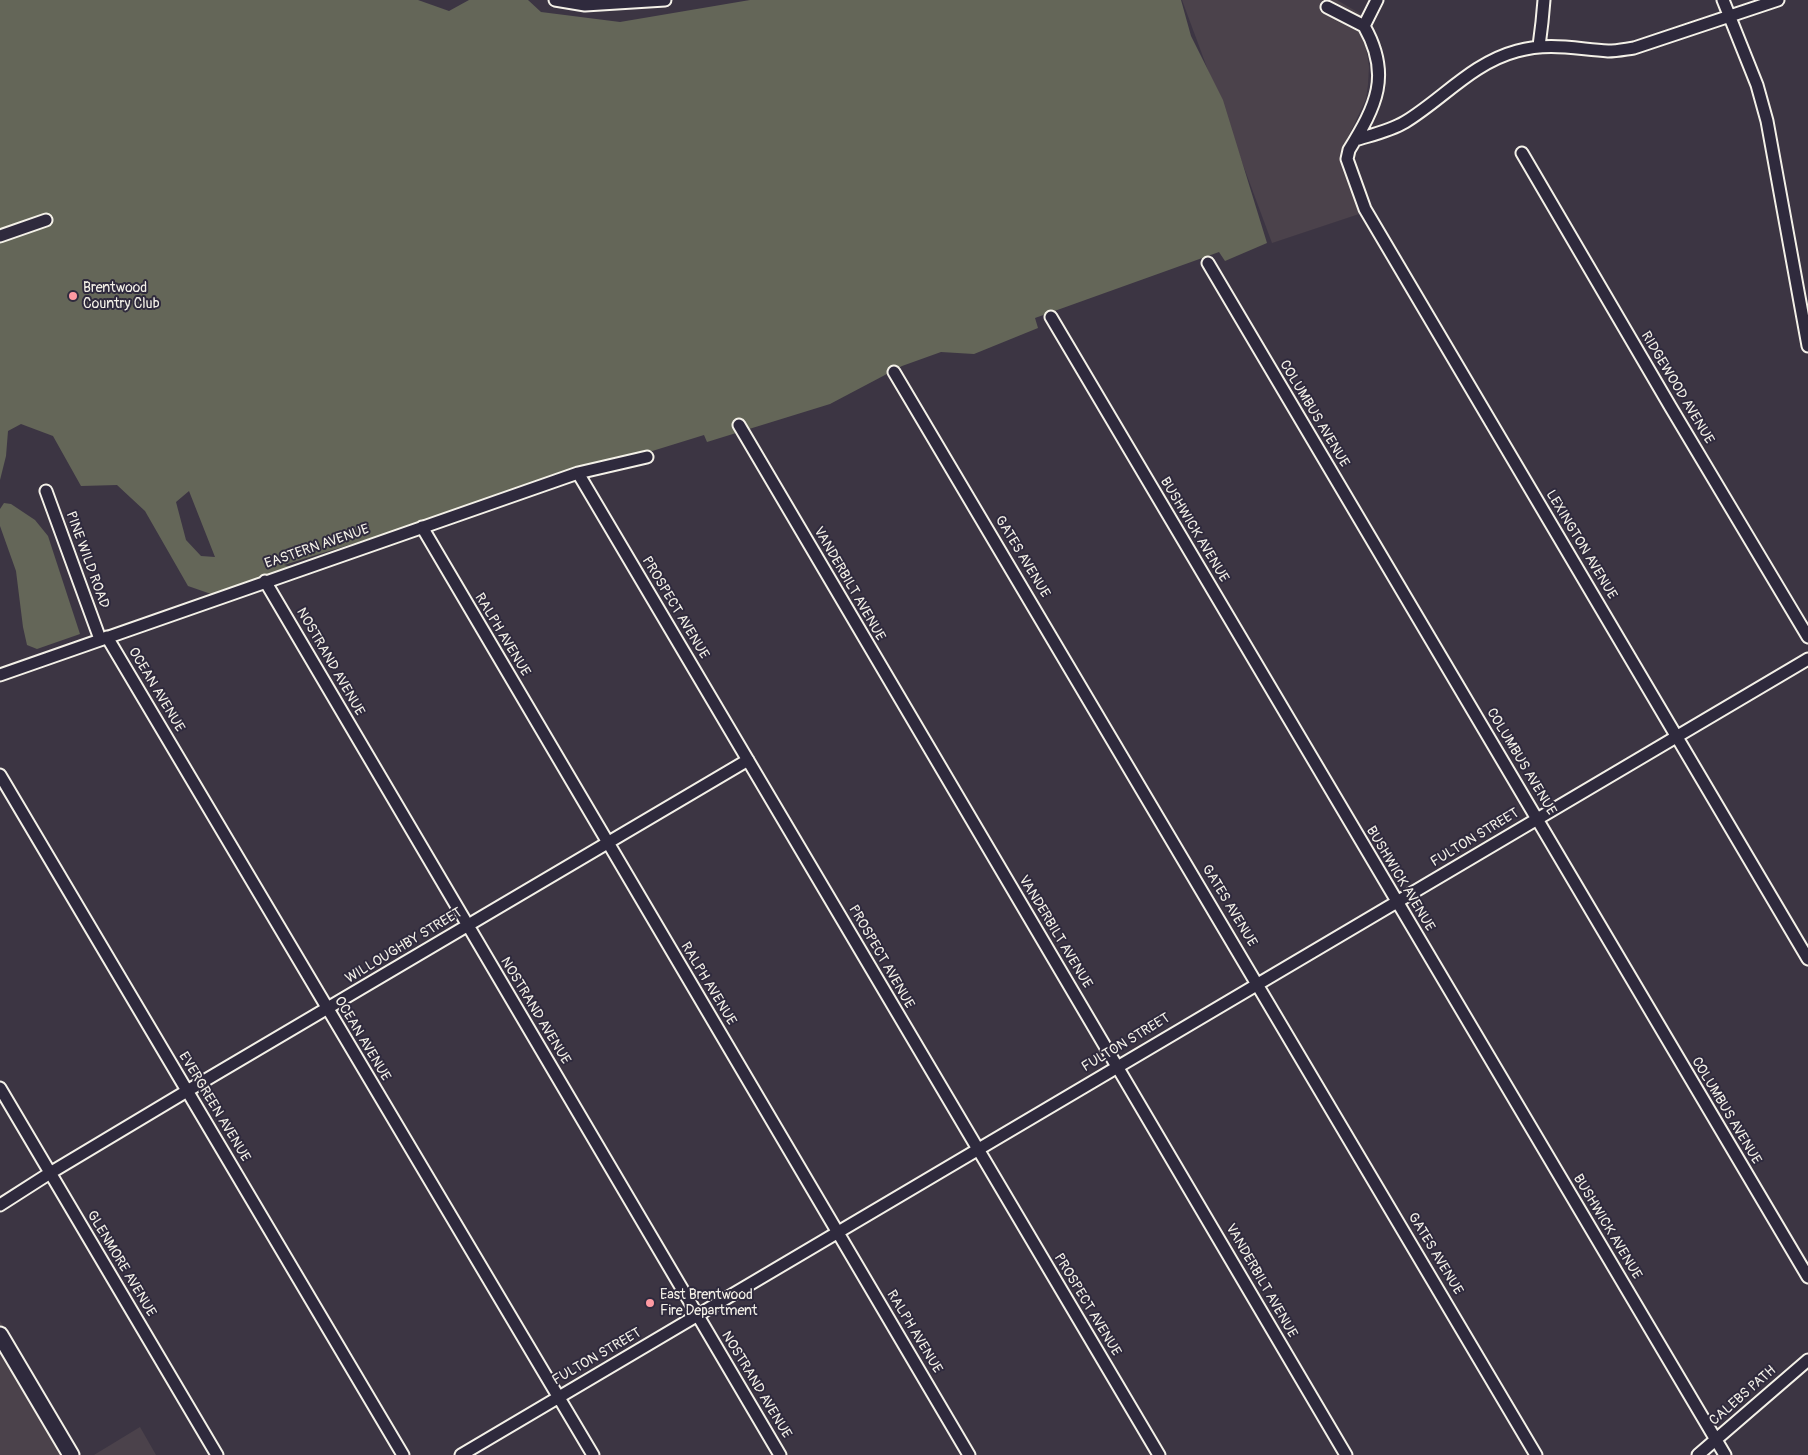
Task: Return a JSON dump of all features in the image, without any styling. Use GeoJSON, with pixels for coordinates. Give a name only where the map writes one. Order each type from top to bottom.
{"type":"FeatureCollection","features":[{"type":"Feature","properties":{"kind":"main road"},"geometry":{"type":"LineString","coordinates":[[0,1335],[71,1455]]}},
{"type":"Feature","properties":{"kind":"street"},"geometry":{"type":"LineString","coordinates":[[556,1],[585,5],[665,0]]}},
{"type":"Feature","properties":{"kind":"street"},"geometry":{"type":"LineString","coordinates":[[1327,6],[1364,26],[1377,0]]}},
{"type":"Feature","properties":{"kind":"street"},"geometry":{"type":"LineString","coordinates":[[1538,46],[1544,0]]}},
{"type":"Feature","properties":{"kind":"street"},"geometry":{"type":"LineString","coordinates":[[1723,0],[1757,85],[1767,122],[1808,346]]}},
{"type":"Feature","properties":{"kind":"street"},"geometry":{"type":"LineString","coordinates":[[1355,140],[1403,123],[1429,106],[1470,72],[1515,51],[1538,46],[1611,51],[1634,48],[1729,18],[1778,0]]}},
{"type":"Feature","properties":{"kind":"street","name":"LEXINGTON AVENUE"},"geometry":{"type":"LineString","coordinates":[[1364,26],[1376,51],[1379,81],[1376,97],[1349,150],[1347,159],[1365,209],[1808,959]]}},
{"type":"Feature","properties":{"kind":"street","name":"RIDGEWOOD AVENUE"},"geometry":{"type":"LineString","coordinates":[[1522,153],[1675,415],[1808,637]]}},
{"type":"Feature","properties":{"kind":"street"},"geometry":{"type":"LineString","coordinates":[[0,236],[46,220]]}},
{"type":"Feature","properties":{"kind":"street","name":"COLUMBUS AVENUE"},"geometry":{"type":"LineString","coordinates":[[1208,263],[1808,1277]]}},
{"type":"Feature","properties":{"kind":"street","name":"BUSHWICK AVENUE"},"geometry":{"type":"LineString","coordinates":[[1051,316],[1396,902],[1726,1455]]}},
{"type":"Feature","properties":{"kind":"street","name":"GATES AVENUE"},"geometry":{"type":"LineString","coordinates":[[894,372],[1536,1455]]}},
{"type":"Feature","properties":{"kind":"street","name":"VANDERBILT AVENUE"},"geometry":{"type":"LineString","coordinates":[[739,425],[1346,1455]]}},
{"type":"Feature","properties":{"kind":"street","name":"EASTERN AVENUE"},"geometry":{"type":"LineString","coordinates":[[0,675],[265,581],[578,474],[647,457]]}},
{"type":"Feature","properties":{"kind":"street","name":"PROSPECT AVENUE"},"geometry":{"type":"LineString","coordinates":[[578,474],[1159,1455]]}},
{"type":"Feature","properties":{"kind":"street","name":"PINE WILD ROAD"},"geometry":{"type":"LineString","coordinates":[[46,491],[104,638]]}},
{"type":"Feature","properties":{"kind":"street","name":"RALPH AVENUE"},"geometry":{"type":"LineString","coordinates":[[422,527],[970,1455]]}},
{"type":"Feature","properties":{"kind":"street","name":"NOSTRAND AVENUE"},"geometry":{"type":"LineString","coordinates":[[265,581],[780,1455]]}},
{"type":"Feature","properties":{"kind":"street","name":"OCEAN AVENUE"},"geometry":{"type":"LineString","coordinates":[[104,638],[593,1455]]}},
{"type":"Feature","properties":{"kind":"street","name":"FULTON STREET"},"geometry":{"type":"LineString","coordinates":[[461,1455],[1808,659]]}},
{"type":"Feature","properties":{"kind":"street","name":"WILLOUGHBY STREET"},"geometry":{"type":"LineString","coordinates":[[0,1205],[50,1173],[748,760]]}},
{"type":"Feature","properties":{"kind":"street","name":"EVERGREEN AVENUE"},"geometry":{"type":"LineString","coordinates":[[0,775],[403,1455]]}},
{"type":"Feature","properties":{"kind":"street","name":"GLENMORE AVENUE"},"geometry":{"type":"LineString","coordinates":[[0,1088],[217,1455]]}},
{"type":"Feature","properties":{"kind":"street","name":"CALEBS PATH"},"geometry":{"type":"LineString","coordinates":[[1698,1455],[1808,1360]]}},
{"type":"Feature","properties":{"kind":"shaded area"},"geometry":{"type":"Polygon","coordinates":[[[1182,0],[1337,0],[1364,16],[1359,31],[1364,34],[1369,67],[1366,99],[1342,150],[1341,157],[1341,165],[1359,214],[1272,243],[1182,0]]]}},
{"type":"Feature","properties":{"kind":"shaded area"},"geometry":{"type":"Polygon","coordinates":[[[0,1321],[79,1455],[0,1455],[0,1321]]]}},
{"type":"Feature","properties":{"kind":"shaded area"},"geometry":{"type":"Polygon","coordinates":[[[140,1427],[156,1455],[94,1455],[140,1427]]]}},
{"type":"Feature","properties":{"kind":"green space","name":"Brentwood Country Club"},"geometry":{"type":"Polygon","coordinates":[[[0,0],[418,0],[449,11],[469,0],[528,0],[541,12],[620,22],[750,0],[1181,0],[1191,36],[1223,100],[1267,243],[1225,261],[1219,252],[1035,318],[1038,328],[974,354],[941,352],[902,366],[830,404],[707,442],[704,435],[284,565],[291,567],[214,595],[188,586],[145,511],[117,485],[81,486],[53,436],[21,424],[8,431],[6,456],[0,480],[0,0]],[[189,491],[176,502],[186,540],[201,556],[215,557],[189,491]]]}},
{"type":"Feature","properties":{"kind":"green space"},"geometry":{"type":"Polygon","coordinates":[[[4,503],[11,504],[35,520],[48,536],[80,634],[37,649],[27,645],[16,571],[0,526],[0,509],[4,503]]]}},
{"type":"Feature","properties":{"kind":"place","name":"Brentwood Country Club"},"geometry":{"type":"Point","coordinates":[73,296]}},
{"type":"Feature","properties":{"kind":"place","name":"East Brentwood Fire Department"},"geometry":{"type":"Point","coordinates":[650,1303]}}]}
